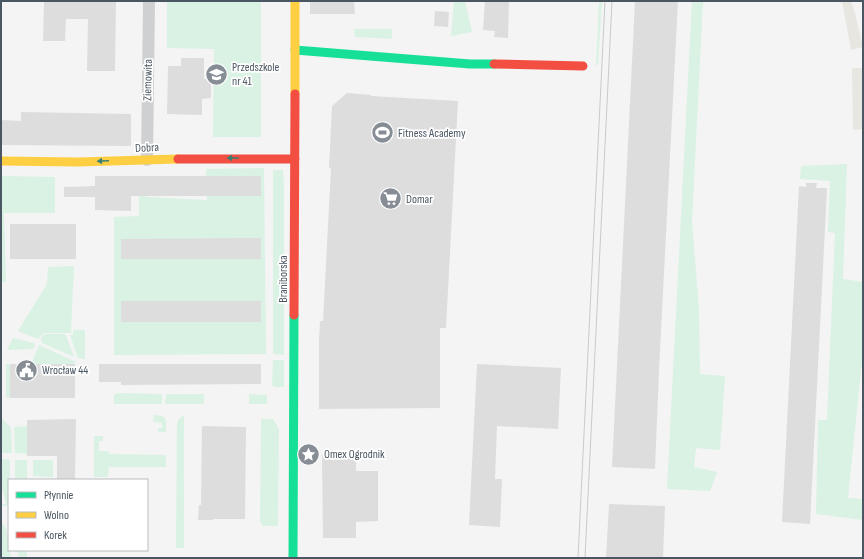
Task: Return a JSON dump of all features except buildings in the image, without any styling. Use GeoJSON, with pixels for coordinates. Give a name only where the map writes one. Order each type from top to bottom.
{"type":"FeatureCollection","features":[{"type":"Feature","properties":{"kind":"street","name":"Ziemowita"},"geometry":{"type":"LineString","coordinates":[[147,160],[149,1]]}},
{"type":"Feature","properties":{"kind":"street","name":"Braniborska"},"geometry":{"type":"LineString","coordinates":[[293,558],[295,1]]}},
{"type":"Feature","properties":{"kind":"street"},"geometry":{"type":"LineString","coordinates":[[295,50],[470,64],[584,66]]}},
{"type":"Feature","properties":{"kind":"street","name":"Dobra"},"geometry":{"type":"LineString","coordinates":[[1,161],[84,162],[295,159]]}},
{"type":"Feature","properties":{"kind":"green space"},"geometry":{"type":"Polygon","coordinates":[[[167,1],[261,1],[261,137],[213,137],[214,49],[167,48],[167,1]]]}},
{"type":"Feature","properties":{"kind":"green space"},"geometry":{"type":"Polygon","coordinates":[[[454,1],[465,1],[472,32],[451,36],[454,1]]]}},
{"type":"Feature","properties":{"kind":"green space"},"geometry":{"type":"Polygon","coordinates":[[[599,1],[602,1],[598,65],[596,65],[599,1]]]}},
{"type":"Feature","properties":{"kind":"green space"},"geometry":{"type":"Polygon","coordinates":[[[692,1],[703,1],[692,222],[699,309],[700,374],[725,376],[720,450],[696,448],[694,467],[717,472],[710,491],[667,489],[692,1]]]}},
{"type":"Feature","properties":{"kind":"green space"},"geometry":{"type":"Polygon","coordinates":[[[354,29],[390,29],[392,30],[392,39],[355,37],[354,29]]]}},
{"type":"Feature","properties":{"kind":"green space"},"geometry":{"type":"Polygon","coordinates":[[[847,164],[843,279],[863,282],[863,351],[848,498],[863,499],[863,520],[816,514],[818,420],[827,420],[835,233],[828,232],[830,181],[800,179],[801,166],[847,164]]]}},
{"type":"Feature","properties":{"kind":"green space"},"geometry":{"type":"Polygon","coordinates":[[[264,168],[266,354],[114,355],[114,217],[139,216],[139,176],[147,176],[146,197],[207,200],[206,169],[264,168]]]}},
{"type":"Feature","properties":{"kind":"green space"},"geometry":{"type":"Polygon","coordinates":[[[273,170],[283,170],[284,184],[284,355],[273,354],[273,170]]]}},
{"type":"Feature","properties":{"kind":"green space"},"geometry":{"type":"Polygon","coordinates":[[[1,176],[55,177],[55,213],[4,213],[6,282],[1,282],[1,176]]]}},
{"type":"Feature","properties":{"kind":"green space"},"geometry":{"type":"Polygon","coordinates":[[[74,266],[71,333],[44,333],[38,339],[18,331],[47,284],[48,267],[74,266]]]}},
{"type":"Feature","properties":{"kind":"green space"},"geometry":{"type":"Polygon","coordinates":[[[73,330],[85,330],[85,359],[78,358],[70,335],[73,335],[73,330]]]}},
{"type":"Feature","properties":{"kind":"green space"},"geometry":{"type":"Polygon","coordinates":[[[45,334],[66,335],[74,357],[42,343],[41,338],[45,334]]]}},
{"type":"Feature","properties":{"kind":"green space"},"geometry":{"type":"Polygon","coordinates":[[[13,338],[34,343],[35,345],[33,349],[7,350],[13,338]]]}},
{"type":"Feature","properties":{"kind":"green space"},"geometry":{"type":"Polygon","coordinates":[[[39,345],[76,362],[75,364],[31,364],[39,345]]]}},
{"type":"Feature","properties":{"kind":"green space"},"geometry":{"type":"Polygon","coordinates":[[[274,360],[284,360],[284,387],[275,387],[272,385],[274,360]]]}},
{"type":"Feature","properties":{"kind":"green space"},"geometry":{"type":"Polygon","coordinates":[[[6,364],[10,364],[10,398],[6,397],[6,364]]]}},
{"type":"Feature","properties":{"kind":"green space"},"geometry":{"type":"Polygon","coordinates":[[[117,393],[162,394],[162,404],[114,404],[114,395],[117,393]]]}},
{"type":"Feature","properties":{"kind":"green space"},"geometry":{"type":"Polygon","coordinates":[[[166,394],[204,394],[204,404],[165,404],[166,394]]]}},
{"type":"Feature","properties":{"kind":"green space"},"geometry":{"type":"Polygon","coordinates":[[[249,394],[267,395],[267,404],[249,404],[249,394]]]}},
{"type":"Feature","properties":{"kind":"green space"},"geometry":{"type":"Polygon","coordinates":[[[154,415],[164,417],[166,432],[158,432],[158,428],[162,428],[162,423],[153,422],[154,415]]]}},
{"type":"Feature","properties":{"kind":"green space"},"geometry":{"type":"Polygon","coordinates":[[[184,415],[184,548],[176,548],[177,423],[184,415]]]}},
{"type":"Feature","properties":{"kind":"green space"},"geometry":{"type":"Polygon","coordinates":[[[1,418],[11,427],[12,453],[1,453],[1,418]]]}},
{"type":"Feature","properties":{"kind":"green space"},"geometry":{"type":"Polygon","coordinates":[[[261,419],[273,419],[279,429],[278,526],[263,526],[260,521],[261,419]]]}},
{"type":"Feature","properties":{"kind":"green space"},"geometry":{"type":"Polygon","coordinates":[[[27,426],[27,454],[15,453],[14,427],[27,426]]]}},
{"type":"Feature","properties":{"kind":"green space"},"geometry":{"type":"Polygon","coordinates":[[[94,436],[103,436],[103,441],[99,441],[99,451],[108,451],[109,454],[166,455],[166,467],[109,467],[108,477],[94,477],[94,436]]]}},
{"type":"Feature","properties":{"kind":"green space"},"geometry":{"type":"Polygon","coordinates":[[[1,459],[10,460],[8,505],[1,506],[1,504],[6,504],[1,484],[1,459]]]}},
{"type":"Feature","properties":{"kind":"green space"},"geometry":{"type":"Polygon","coordinates":[[[15,460],[27,460],[27,479],[15,479],[15,460]]]}},
{"type":"Feature","properties":{"kind":"green space"},"geometry":{"type":"Polygon","coordinates":[[[33,460],[53,460],[53,477],[33,476],[33,460]]]}},
{"type":"Feature","properties":{"kind":"green space"},"geometry":{"type":"Polygon","coordinates":[[[1,521],[6,528],[8,551],[10,551],[11,558],[2,558],[1,521]]]}},
{"type":"Feature","properties":{"kind":"green space"},"geometry":{"type":"Polygon","coordinates":[[[18,551],[27,551],[27,558],[19,558],[18,551]]]}},
{"type":"Feature","properties":{"kind":"sand"},"geometry":{"type":"Polygon","coordinates":[[[842,1],[851,1],[863,47],[851,50],[842,1]]]}},
{"type":"Feature","properties":{"kind":"sand"},"geometry":{"type":"Polygon","coordinates":[[[852,68],[863,68],[863,129],[853,130],[852,68]]]}},
{"type":"Feature","properties":{"kind":"tram line"},"geometry":{"type":"LineString","coordinates":[[578,558],[605,1]]}},
{"type":"Feature","properties":{"kind":"tram line"},"geometry":{"type":"LineString","coordinates":[[585,558],[612,1]]}},
{"type":"Feature","properties":{"kind":"traffic: fast"},"geometry":{"type":"LineString","coordinates":[[295,50],[470,64],[494,64]]}},
{"type":"Feature","properties":{"kind":"traffic: fast"},"geometry":{"type":"LineString","coordinates":[[293,558],[294,315]]}},
{"type":"Feature","properties":{"kind":"traffic: slow"},"geometry":{"type":"LineString","coordinates":[[295,1],[295,94]]}},
{"type":"Feature","properties":{"kind":"traffic: slow"},"geometry":{"type":"LineString","coordinates":[[1,161],[78,162],[178,159]]}},
{"type":"Feature","properties":{"kind":"traffic: jam"},"geometry":{"type":"LineString","coordinates":[[494,64],[583,66]]}},
{"type":"Feature","properties":{"kind":"traffic: jam"},"geometry":{"type":"LineString","coordinates":[[294,315],[295,94]]}},
{"type":"Feature","properties":{"kind":"traffic: jam"},"geometry":{"type":"LineString","coordinates":[[178,159],[295,159]]}},
{"type":"Feature","properties":{"kind":"place","name":"Przedszkole nr 41"},"geometry":{"type":"Point","coordinates":[216,74]}},
{"type":"Feature","properties":{"kind":"place","name":"Fitness Academy"},"geometry":{"type":"Point","coordinates":[383,133]}},
{"type":"Feature","properties":{"kind":"place","name":"Domar"},"geometry":{"type":"Point","coordinates":[391,199]}},
{"type":"Feature","properties":{"kind":"place","name":"Wrocław 44"},"geometry":{"type":"Point","coordinates":[27,370]}},
{"type":"Feature","properties":{"kind":"place","name":"Omex Ogrodnik"},"geometry":{"type":"Point","coordinates":[309,454]}}]}
